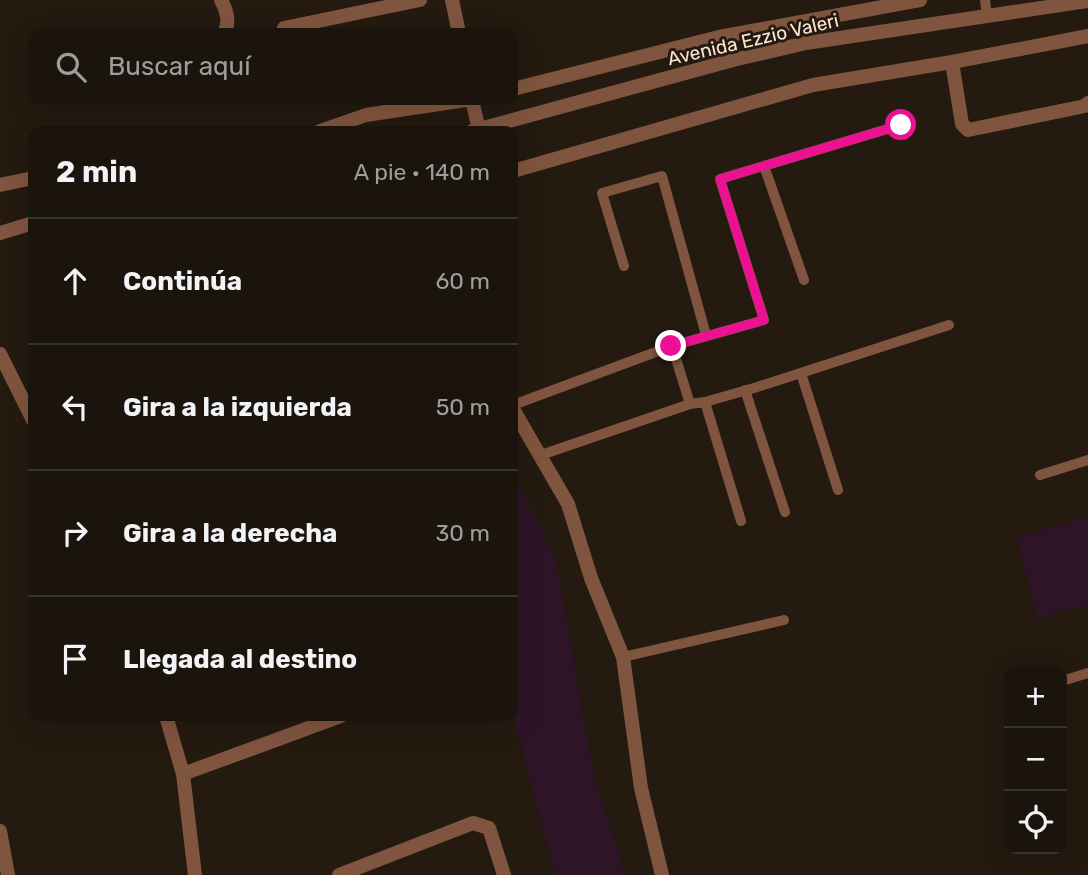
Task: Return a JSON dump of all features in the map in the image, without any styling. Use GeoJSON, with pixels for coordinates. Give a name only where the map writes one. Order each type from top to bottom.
{"type":"FeatureCollection","features":[{"type":"Feature","properties":{"kind":"street"},"geometry":{"type":"LineString","coordinates":[[221,0],[226,8],[227,28]]}},
{"type":"Feature","properties":{"kind":"street"},"geometry":{"type":"LineString","coordinates":[[289,28],[420,0]]}},
{"type":"Feature","properties":{"kind":"street"},"geometry":{"type":"LineString","coordinates":[[452,0],[458,28]]}},
{"type":"Feature","properties":{"kind":"street"},"geometry":{"type":"LineString","coordinates":[[518,88],[719,37],[920,0]]}},
{"type":"Feature","properties":{"kind":"street","name":"Avenida Ezzio Valeri"},"geometry":{"type":"LineString","coordinates":[[494,126],[728,61],[806,43],[1088,1]]}},
{"type":"Feature","properties":{"kind":"street"},"geometry":{"type":"LineString","coordinates":[[518,170],[813,85],[1088,36]]}},
{"type":"Feature","properties":{"kind":"street"},"geometry":{"type":"LineString","coordinates":[[719,37],[728,61]]}},
{"type":"Feature","properties":{"kind":"street"},"geometry":{"type":"LineString","coordinates":[[952,62],[962,124],[968,130],[1085,106],[1088,103]]}},
{"type":"Feature","properties":{"kind":"street"},"geometry":{"type":"LineString","coordinates":[[334,126],[366,115],[433,105]]}},
{"type":"Feature","properties":{"kind":"street"},"geometry":{"type":"LineString","coordinates":[[473,105],[475,126]]}},
{"type":"Feature","properties":{"kind":"street"},"geometry":{"type":"LineString","coordinates":[[0,185],[28,179]]}},
{"type":"Feature","properties":{"kind":"street"},"geometry":{"type":"LineString","coordinates":[[0,233],[28,225]]}},
{"type":"Feature","properties":{"kind":"street"},"geometry":{"type":"LineString","coordinates":[[0,354],[28,410]]}},
{"type":"Feature","properties":{"kind":"street"},"geometry":{"type":"LineString","coordinates":[[518,416],[568,504],[591,578],[623,657],[641,788],[662,875]]}},
{"type":"Feature","properties":{"kind":"street"},"geometry":{"type":"LineString","coordinates":[[167,721],[183,774],[195,875]]}},
{"type":"Feature","properties":{"kind":"street"},"geometry":{"type":"LineString","coordinates":[[183,774],[327,721]]}},
{"type":"Feature","properties":{"kind":"street"},"geometry":{"type":"LineString","coordinates":[[339,875],[473,823],[489,828],[503,875]]}},
{"type":"Feature","properties":{"kind":"street"},"geometry":{"type":"LineString","coordinates":[[0,831],[8,875]]}},
{"type":"Feature","properties":{"kind":"lane"},"geometry":{"type":"LineString","coordinates":[[985,0],[987,17]]}},
{"type":"Feature","properties":{"kind":"lane"},"geometry":{"type":"LineString","coordinates":[[518,405],[671,346],[764,320],[720,179],[901,125]]}},
{"type":"Feature","properties":{"kind":"lane"},"geometry":{"type":"LineString","coordinates":[[764,166],[804,280]]}},
{"type":"Feature","properties":{"kind":"lane"},"geometry":{"type":"LineString","coordinates":[[624,266],[602,192],[662,176],[706,335]]}},
{"type":"Feature","properties":{"kind":"lane"},"geometry":{"type":"LineString","coordinates":[[541,455],[690,404],[705,402],[801,373],[949,325]]}},
{"type":"Feature","properties":{"kind":"lane"},"geometry":{"type":"LineString","coordinates":[[671,346],[690,404]]}},
{"type":"Feature","properties":{"kind":"lane"},"geometry":{"type":"LineString","coordinates":[[801,373],[838,490]]}},
{"type":"Feature","properties":{"kind":"lane"},"geometry":{"type":"LineString","coordinates":[[745,390],[785,512]]}},
{"type":"Feature","properties":{"kind":"lane"},"geometry":{"type":"LineString","coordinates":[[705,402],[741,521]]}},
{"type":"Feature","properties":{"kind":"lane"},"geometry":{"type":"LineString","coordinates":[[1040,475],[1088,460]]}},
{"type":"Feature","properties":{"kind":"lane"},"geometry":{"type":"LineString","coordinates":[[623,657],[784,620]]}},
{"type":"Feature","properties":{"kind":"lane"},"geometry":{"type":"LineString","coordinates":[[1067,679],[1088,673]]}},
{"type":"Feature","properties":{"kind":"shaded area"},"geometry":{"type":"Polygon","coordinates":[[[518,484],[556,559],[593,773],[625,875],[555,875],[515,721],[518,721],[518,484]]]}},
{"type":"Feature","properties":{"kind":"shaded area"},"geometry":{"type":"Polygon","coordinates":[[[1088,517],[1088,604],[1038,618],[1016,537],[1088,517]]]}},
{"type":"Feature","properties":{"kind":"route"},"geometry":{"type":"LineString","coordinates":[[671,346],[764,320],[720,179],[901,125]]}}]}
